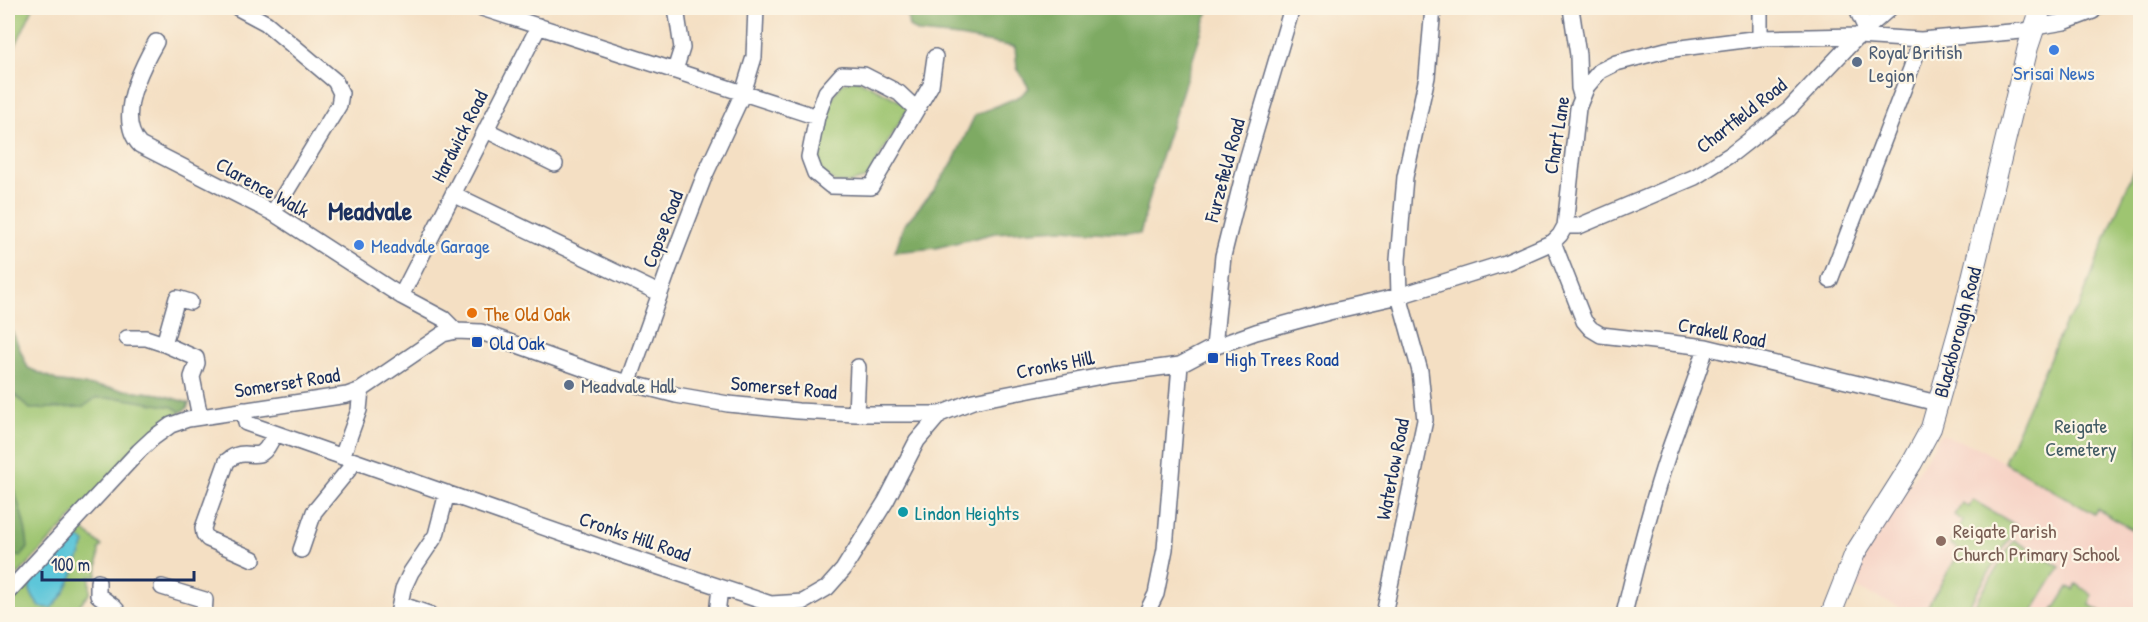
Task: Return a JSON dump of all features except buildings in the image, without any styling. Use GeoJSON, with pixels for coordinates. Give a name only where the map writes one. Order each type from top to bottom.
{"type":"FeatureCollection","features":[{"type":"Feature","properties":{"kind":"main road","name":"Blackborough Road"},"geometry":{"type":"LineString","coordinates":[[1831,615],[1855,553],[1912,463],[1931,428],[1963,315],[2033,30],[2041,8]]}},
{"type":"Feature","properties":{"kind":"street"},"geometry":{"type":"LineString","coordinates":[[237,8],[266,23],[335,81],[341,93],[339,105],[273,213]]}},
{"type":"Feature","properties":{"kind":"street"},"geometry":{"type":"LineString","coordinates":[[675,70],[682,48],[676,8]]}},
{"type":"Feature","properties":{"kind":"street","name":"Copse Road"},"geometry":{"type":"LineString","coordinates":[[629,384],[660,293],[704,177],[743,93],[754,57],[756,8]]}},
{"type":"Feature","properties":{"kind":"street","name":"Furzefield Road"},"geometry":{"type":"LineString","coordinates":[[1214,347],[1223,256],[1247,160],[1292,8]]}},
{"type":"Feature","properties":{"kind":"street","name":"Waterlow Road"},"geometry":{"type":"LineString","coordinates":[[1384,615],[1425,420],[1420,371],[1399,296],[1400,225],[1405,177],[1427,77],[1433,8]]}},
{"type":"Feature","properties":{"kind":"street"},"geometry":{"type":"LineString","coordinates":[[1571,8],[1581,95]]}},
{"type":"Feature","properties":{"kind":"street"},"geometry":{"type":"LineString","coordinates":[[1760,8],[1760,38]]}},
{"type":"Feature","properties":{"kind":"street"},"geometry":{"type":"LineString","coordinates":[[1860,8],[1862,32]]}},
{"type":"Feature","properties":{"kind":"street","name":"Chartfield Road"},"geometry":{"type":"LineString","coordinates":[[1565,226],[1579,226],[1695,177],[1733,153],[1789,109],[1862,32],[1890,8]]}},
{"type":"Feature","properties":{"kind":"street"},"geometry":{"type":"LineString","coordinates":[[493,9],[817,117]]}},
{"type":"Feature","properties":{"kind":"street","name":"Chart Lane"},"geometry":{"type":"LineString","coordinates":[[1565,226],[1581,95],[1600,71],[1616,63],[1666,50],[1760,38],[1862,32],[1920,40],[2033,30],[2041,26],[2064,22],[2094,9]]}},
{"type":"Feature","properties":{"kind":"street","name":"Hardwick Road"},"geometry":{"type":"LineString","coordinates":[[401,297],[539,26]]}},
{"type":"Feature","properties":{"kind":"street"},"geometry":{"type":"LineString","coordinates":[[1830,280],[1920,40]]}},
{"type":"Feature","properties":{"kind":"street","name":"Clarence Walk"},"geometry":{"type":"LineString","coordinates":[[156,42],[144,63],[130,113],[129,126],[136,141],[145,149],[273,213],[401,297],[444,319],[456,331]]}},
{"type":"Feature","properties":{"kind":"street"},"geometry":{"type":"LineString","coordinates":[[1578,55],[1600,71]]}},
{"type":"Feature","properties":{"kind":"street"},"geometry":{"type":"LineString","coordinates":[[916,109],[898,93],[864,75],[842,74],[826,92],[817,117],[809,157],[815,173],[831,186],[871,187],[931,85],[935,57]]}},
{"type":"Feature","properties":{"kind":"street"},"geometry":{"type":"LineString","coordinates":[[486,130],[555,164]]}},
{"type":"Feature","properties":{"kind":"street"},"geometry":{"type":"LineString","coordinates":[[453,194],[660,293]]}},
{"type":"Feature","properties":{"kind":"street"},"geometry":{"type":"LineString","coordinates":[[1146,615],[1156,594],[1165,549],[1180,365],[1214,347],[1256,332],[1399,296],[1504,263],[1553,242],[1560,236],[1565,226]]}},
{"type":"Feature","properties":{"kind":"street","name":"Crakell Road"},"geometry":{"type":"LineString","coordinates":[[1553,242],[1584,321],[1601,335],[1706,347],[1937,403]]}},
{"type":"Feature","properties":{"kind":"street"},"geometry":{"type":"LineString","coordinates":[[164,344],[177,298],[190,302]]}},
{"type":"Feature","properties":{"kind":"street","name":"Somerset Road"},"geometry":{"type":"LineString","coordinates":[[8,592],[153,438],[171,425],[200,417],[347,395],[361,390],[443,334],[456,331],[481,332],[629,384],[728,404],[856,414],[940,414]]}},
{"type":"Feature","properties":{"kind":"street"},"geometry":{"type":"LineString","coordinates":[[127,338],[146,338],[196,358],[197,363],[192,377],[200,417]]}},
{"type":"Feature","properties":{"kind":"street"},"geometry":{"type":"LineString","coordinates":[[1624,615],[1642,537],[1670,448],[1706,347]]}},
{"type":"Feature","properties":{"kind":"street","name":"Cronks Hill"},"geometry":{"type":"LineString","coordinates":[[940,414],[973,401],[1112,374],[1180,365]]}},
{"type":"Feature","properties":{"kind":"street"},"geometry":{"type":"LineString","coordinates":[[856,414],[858,367]]}},
{"type":"Feature","properties":{"kind":"street"},"geometry":{"type":"LineString","coordinates":[[301,550],[314,512],[350,468],[347,459],[359,410],[361,390]]}},
{"type":"Feature","properties":{"kind":"street","name":"Cronks Hill Road"},"geometry":{"type":"LineString","coordinates":[[244,410],[246,423],[274,434],[771,604],[803,602],[827,588],[843,570],[886,501],[917,441],[940,414]]}},
{"type":"Feature","properties":{"kind":"street"},"geometry":{"type":"LineString","coordinates":[[253,559],[208,539],[203,528],[227,461],[239,454],[264,453],[274,434]]}},
{"type":"Feature","properties":{"kind":"street"},"geometry":{"type":"LineString","coordinates":[[429,615],[399,609],[403,589],[411,572],[436,535],[447,493]]}},
{"type":"Feature","properties":{"kind":"street"},"geometry":{"type":"LineString","coordinates":[[98,582],[98,595],[114,607],[120,615]]}},
{"type":"Feature","properties":{"kind":"street"},"geometry":{"type":"LineString","coordinates":[[162,587],[204,607],[220,606]]}},
{"type":"Feature","properties":{"kind":"street"},"geometry":{"type":"LineString","coordinates":[[717,615],[720,588]]}},
{"type":"Feature","properties":{"kind":"shaded area"},"geometry":{"type":"Polygon","coordinates":[[[1941,434],[1977,447],[2093,514],[2097,509],[2140,534],[2140,614],[1915,614],[1851,586],[1865,557],[1941,434]]]}},
{"type":"Feature","properties":{"kind":"green space"},"geometry":{"type":"Polygon","coordinates":[[[8,8],[33,8],[8,62],[8,8]]]}},
{"type":"Feature","properties":{"kind":"green space"},"geometry":{"type":"Polygon","coordinates":[[[906,8],[1209,8],[1158,167],[1140,234],[1062,229],[995,233],[936,248],[895,252],[904,225],[934,190],[953,162],[975,115],[1020,96],[1029,88],[1017,68],[1015,47],[959,37],[919,33],[909,27],[906,8]]]}},
{"type":"Feature","properties":{"kind":"green space"},"geometry":{"type":"Polygon","coordinates":[[[857,79],[896,99],[908,108],[867,178],[850,183],[836,183],[817,167],[814,156],[826,108],[842,83],[857,79]]]}},
{"type":"Feature","properties":{"kind":"green space","name":"Reigate Cemetery"},"geometry":{"type":"Polygon","coordinates":[[[2140,156],[2140,534],[2097,509],[2094,514],[2004,462],[2066,321],[2079,308],[2140,156]]]}},
{"type":"Feature","properties":{"kind":"green space"},"geometry":{"type":"Polygon","coordinates":[[[8,322],[28,368],[60,382],[159,394],[189,403],[187,408],[156,429],[8,585],[8,322]]]}},
{"type":"Feature","properties":{"kind":"green space"},"geometry":{"type":"Polygon","coordinates":[[[8,322],[28,368],[60,382],[159,394],[189,403],[187,408],[181,412],[173,407],[119,398],[96,398],[83,407],[30,409],[14,394],[8,382],[8,322]]]}},
{"type":"Feature","properties":{"kind":"green space"},"geometry":{"type":"Polygon","coordinates":[[[8,474],[21,510],[27,538],[28,548],[21,557],[8,554],[8,474]]]}},
{"type":"Feature","properties":{"kind":"green space"},"geometry":{"type":"Polygon","coordinates":[[[1973,500],[2017,526],[1964,614],[1923,614],[1958,555],[1955,553],[1957,548],[1950,544],[1963,521],[1954,515],[1962,503],[1969,507],[1973,500]]]}},
{"type":"Feature","properties":{"kind":"green space"},"geometry":{"type":"Polygon","coordinates":[[[80,527],[102,546],[99,549],[97,576],[90,576],[90,593],[71,614],[8,614],[8,601],[20,586],[28,584],[31,580],[30,588],[80,539],[72,539],[80,527]]]}},
{"type":"Feature","properties":{"kind":"green space"},"geometry":{"type":"Polygon","coordinates":[[[2014,540],[2060,567],[2031,614],[1969,614],[2014,540]]]}},
{"type":"Feature","properties":{"kind":"green space"},"geometry":{"type":"Polygon","coordinates":[[[2077,584],[2092,595],[2090,605],[2105,614],[2051,614],[2068,587],[2074,590],[2077,584]]]}},
{"type":"Feature","properties":{"kind":"water"},"geometry":{"type":"Polygon","coordinates":[[[72,539],[80,539],[85,543],[63,595],[51,608],[40,607],[33,598],[31,580],[72,539]]]}},
{"type":"Feature","properties":{"kind":"place","name":"Srisai News"},"geometry":{"type":"Point","coordinates":[2054,50]}},
{"type":"Feature","properties":{"kind":"place","name":"Royal British Legion"},"geometry":{"type":"Point","coordinates":[1857,62]}},
{"type":"Feature","properties":{"kind":"place","name":"Meadvale Garage"},"geometry":{"type":"Point","coordinates":[359,245]}},
{"type":"Feature","properties":{"kind":"place","name":"The Old Oak"},"geometry":{"type":"Point","coordinates":[472,313]}},
{"type":"Feature","properties":{"kind":"place","name":"Old Oak"},"geometry":{"type":"Point","coordinates":[477,342]}},
{"type":"Feature","properties":{"kind":"place","name":"High Trees Road"},"geometry":{"type":"Point","coordinates":[1213,358]}},
{"type":"Feature","properties":{"kind":"place","name":"Meadvale Hall"},"geometry":{"type":"Point","coordinates":[569,385]}},
{"type":"Feature","properties":{"kind":"place","name":"Lindon Heights"},"geometry":{"type":"Point","coordinates":[903,512]}},
{"type":"Feature","properties":{"kind":"place","name":"Reigate Parish Church Primary School"},"geometry":{"type":"Point","coordinates":[1941,541]}},
{"type":"Feature","properties":{"kind":"district","name":"Meadvale"},"geometry":{"type":"Point","coordinates":[370,210]}}]}
